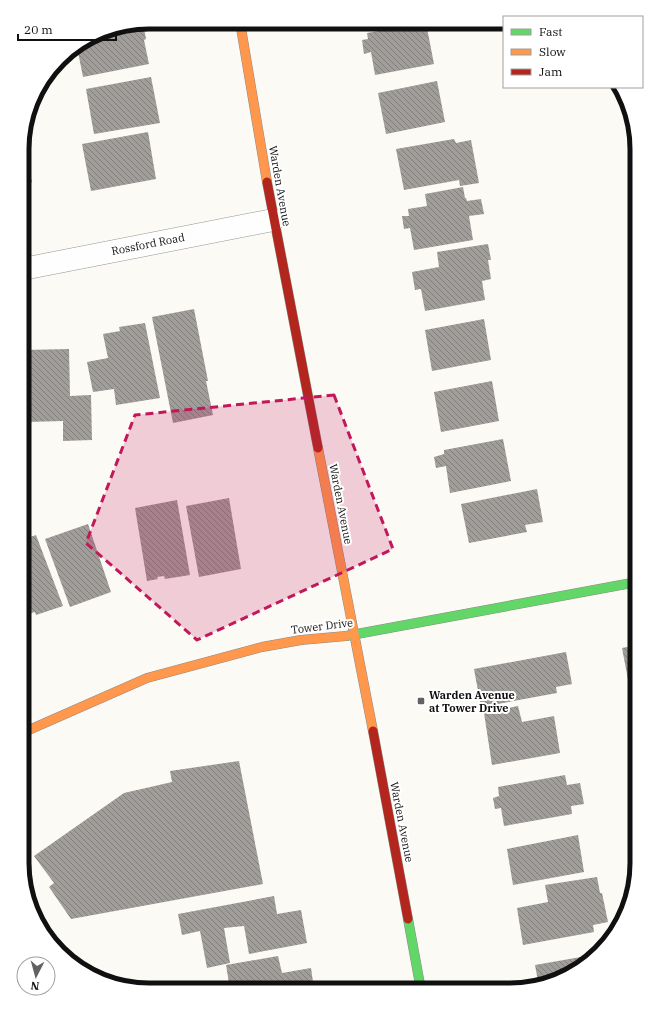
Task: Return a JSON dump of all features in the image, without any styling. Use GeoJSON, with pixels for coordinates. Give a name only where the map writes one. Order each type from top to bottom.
{"type":"FeatureCollection","features":[{"type":"Feature","properties":{"kind":"main road","name":"Warden Avenue"},"geometry":{"type":"LineString","coordinates":[[241,29],[273,220],[355,635],[420,983]]}},
{"type":"Feature","properties":{"kind":"main road","name":"Tower Drive"},"geometry":{"type":"LineString","coordinates":[[29,730],[147,678],[262,647],[300,640],[355,635],[630,583]]}},
{"type":"Feature","properties":{"kind":"street","name":"Rossford Road"},"geometry":{"type":"LineString","coordinates":[[29,268],[273,220]]}},
{"type":"Feature","properties":{"kind":"highlighted area"},"geometry":{"type":"Polygon","coordinates":[[[334,395],[393,549],[197,640],[86,543],[135,415],[334,395]]]}},
{"type":"Feature","properties":{"kind":"building"},"geometry":{"type":"Polygon","coordinates":[[[144,29],[146,39],[144,40],[149,64],[83,77],[78,52],[82,49],[111,35],[126,31],[144,29]]]}},
{"type":"Feature","properties":{"kind":"building"},"geometry":{"type":"Polygon","coordinates":[[[391,29],[427,29],[434,64],[375,75],[371,52],[364,54],[362,40],[368,39],[367,33],[391,29]]]}},
{"type":"Feature","properties":{"kind":"building"},"geometry":{"type":"Polygon","coordinates":[[[151,77],[160,123],[94,134],[86,89],[151,77]]]}},
{"type":"Feature","properties":{"kind":"building"},"geometry":{"type":"Polygon","coordinates":[[[437,81],[445,122],[386,134],[378,93],[437,81]]]}},
{"type":"Feature","properties":{"kind":"building"},"geometry":{"type":"Polygon","coordinates":[[[148,132],[156,179],[91,191],[82,144],[148,132]]]}},
{"type":"Feature","properties":{"kind":"building"},"geometry":{"type":"Polygon","coordinates":[[[454,139],[456,143],[471,140],[479,183],[460,186],[459,180],[404,190],[396,149],[454,139]]]}},
{"type":"Feature","properties":{"kind":"building"},"geometry":{"type":"Polygon","coordinates":[[[29,170],[32,182],[29,183],[29,170]]]}},
{"type":"Feature","properties":{"kind":"building"},"geometry":{"type":"Polygon","coordinates":[[[463,187],[467,201],[481,199],[484,214],[469,216],[473,240],[414,250],[410,228],[404,229],[402,216],[409,216],[408,209],[427,206],[425,194],[463,187]]]}},
{"type":"Feature","properties":{"kind":"building"},"geometry":{"type":"Polygon","coordinates":[[[488,244],[491,260],[488,260],[491,279],[482,281],[485,300],[425,311],[421,289],[415,290],[412,272],[439,267],[437,252],[488,244]]]}},
{"type":"Feature","properties":{"kind":"building"},"geometry":{"type":"Polygon","coordinates":[[[194,309],[213,415],[173,423],[152,317],[194,309]]]}},
{"type":"Feature","properties":{"kind":"building"},"geometry":{"type":"Polygon","coordinates":[[[484,319],[491,360],[432,371],[425,330],[484,319]]]}},
{"type":"Feature","properties":{"kind":"building"},"geometry":{"type":"Polygon","coordinates":[[[145,323],[160,398],[116,405],[114,389],[93,392],[87,362],[108,358],[103,334],[120,331],[119,327],[145,323]]]}},
{"type":"Feature","properties":{"kind":"building"},"geometry":{"type":"Polygon","coordinates":[[[69,349],[70,396],[91,395],[92,440],[63,441],[63,421],[29,422],[29,350],[69,349]]]}},
{"type":"Feature","properties":{"kind":"building"},"geometry":{"type":"Polygon","coordinates":[[[492,381],[499,421],[441,432],[434,392],[492,381]]]}},
{"type":"Feature","properties":{"kind":"building"},"geometry":{"type":"Polygon","coordinates":[[[503,439],[511,481],[450,493],[446,466],[436,468],[434,457],[444,454],[444,450],[503,439]]]}},
{"type":"Feature","properties":{"kind":"building"},"geometry":{"type":"Polygon","coordinates":[[[537,489],[543,522],[525,525],[527,532],[469,543],[461,504],[537,489]]]}},
{"type":"Feature","properties":{"kind":"building"},"geometry":{"type":"Polygon","coordinates":[[[229,498],[241,569],[199,577],[186,506],[229,498]]]}},
{"type":"Feature","properties":{"kind":"building"},"geometry":{"type":"Polygon","coordinates":[[[177,500],[190,575],[165,579],[164,576],[147,581],[135,508],[177,500]]]}},
{"type":"Feature","properties":{"kind":"building"},"geometry":{"type":"Polygon","coordinates":[[[88,524],[111,592],[70,607],[45,539],[88,524]]]}},
{"type":"Feature","properties":{"kind":"building"},"geometry":{"type":"Polygon","coordinates":[[[36,535],[63,606],[36,615],[35,612],[29,614],[29,538],[36,535]]]}},
{"type":"Feature","properties":{"kind":"building"},"geometry":{"type":"Polygon","coordinates":[[[630,646],[630,690],[622,648],[630,646]]]}},
{"type":"Feature","properties":{"kind":"building"},"geometry":{"type":"Polygon","coordinates":[[[566,652],[572,684],[556,687],[557,693],[481,707],[474,669],[566,652]]]}},
{"type":"Feature","properties":{"kind":"building"},"geometry":{"type":"Polygon","coordinates":[[[518,706],[522,722],[554,716],[560,753],[492,765],[484,713],[518,706]]]}},
{"type":"Feature","properties":{"kind":"building"},"geometry":{"type":"Polygon","coordinates":[[[239,761],[263,884],[71,919],[49,887],[54,883],[34,856],[124,793],[172,782],[170,771],[239,761]]]}},
{"type":"Feature","properties":{"kind":"building"},"geometry":{"type":"Polygon","coordinates":[[[565,775],[567,785],[580,783],[584,804],[571,806],[572,814],[504,826],[501,808],[495,809],[493,798],[499,796],[498,787],[565,775]]]}},
{"type":"Feature","properties":{"kind":"building"},"geometry":{"type":"Polygon","coordinates":[[[578,835],[584,872],[513,885],[507,849],[578,835]]]}},
{"type":"Feature","properties":{"kind":"building"},"geometry":{"type":"Polygon","coordinates":[[[597,877],[608,922],[593,925],[594,932],[523,945],[517,908],[548,902],[545,885],[597,877]]]}},
{"type":"Feature","properties":{"kind":"building"},"geometry":{"type":"Polygon","coordinates":[[[274,896],[277,914],[301,910],[307,943],[249,954],[244,926],[224,928],[230,963],[207,968],[200,931],[182,935],[178,914],[274,896]]]}},
{"type":"Feature","properties":{"kind":"building"},"geometry":{"type":"Polygon","coordinates":[[[278,956],[282,973],[311,968],[313,983],[229,983],[226,965],[278,956]]]}},
{"type":"Feature","properties":{"kind":"building"},"geometry":{"type":"Polygon","coordinates":[[[585,956],[563,971],[538,980],[535,965],[585,956]]]}},
{"type":"Feature","properties":{"kind":"traffic: fast"},"geometry":{"type":"LineString","coordinates":[[346,636],[630,583]]}},
{"type":"Feature","properties":{"kind":"traffic: fast"},"geometry":{"type":"LineString","coordinates":[[408,919],[420,983]]}},
{"type":"Feature","properties":{"kind":"traffic: slow"},"geometry":{"type":"LineString","coordinates":[[241,29],[267,182]]}},
{"type":"Feature","properties":{"kind":"traffic: slow"},"geometry":{"type":"LineString","coordinates":[[318,448],[373,731]]}},
{"type":"Feature","properties":{"kind":"traffic: slow"},"geometry":{"type":"LineString","coordinates":[[29,730],[147,678],[262,647],[301,640],[346,636]]}},
{"type":"Feature","properties":{"kind":"traffic: jam"},"geometry":{"type":"LineString","coordinates":[[267,182],[318,448]]}},
{"type":"Feature","properties":{"kind":"traffic: jam"},"geometry":{"type":"LineString","coordinates":[[373,731],[408,919]]}},
{"type":"Feature","properties":{"kind":"place","name":"Warden Avenue at Tower Drive"},"geometry":{"type":"Point","coordinates":[421,701]}}]}
